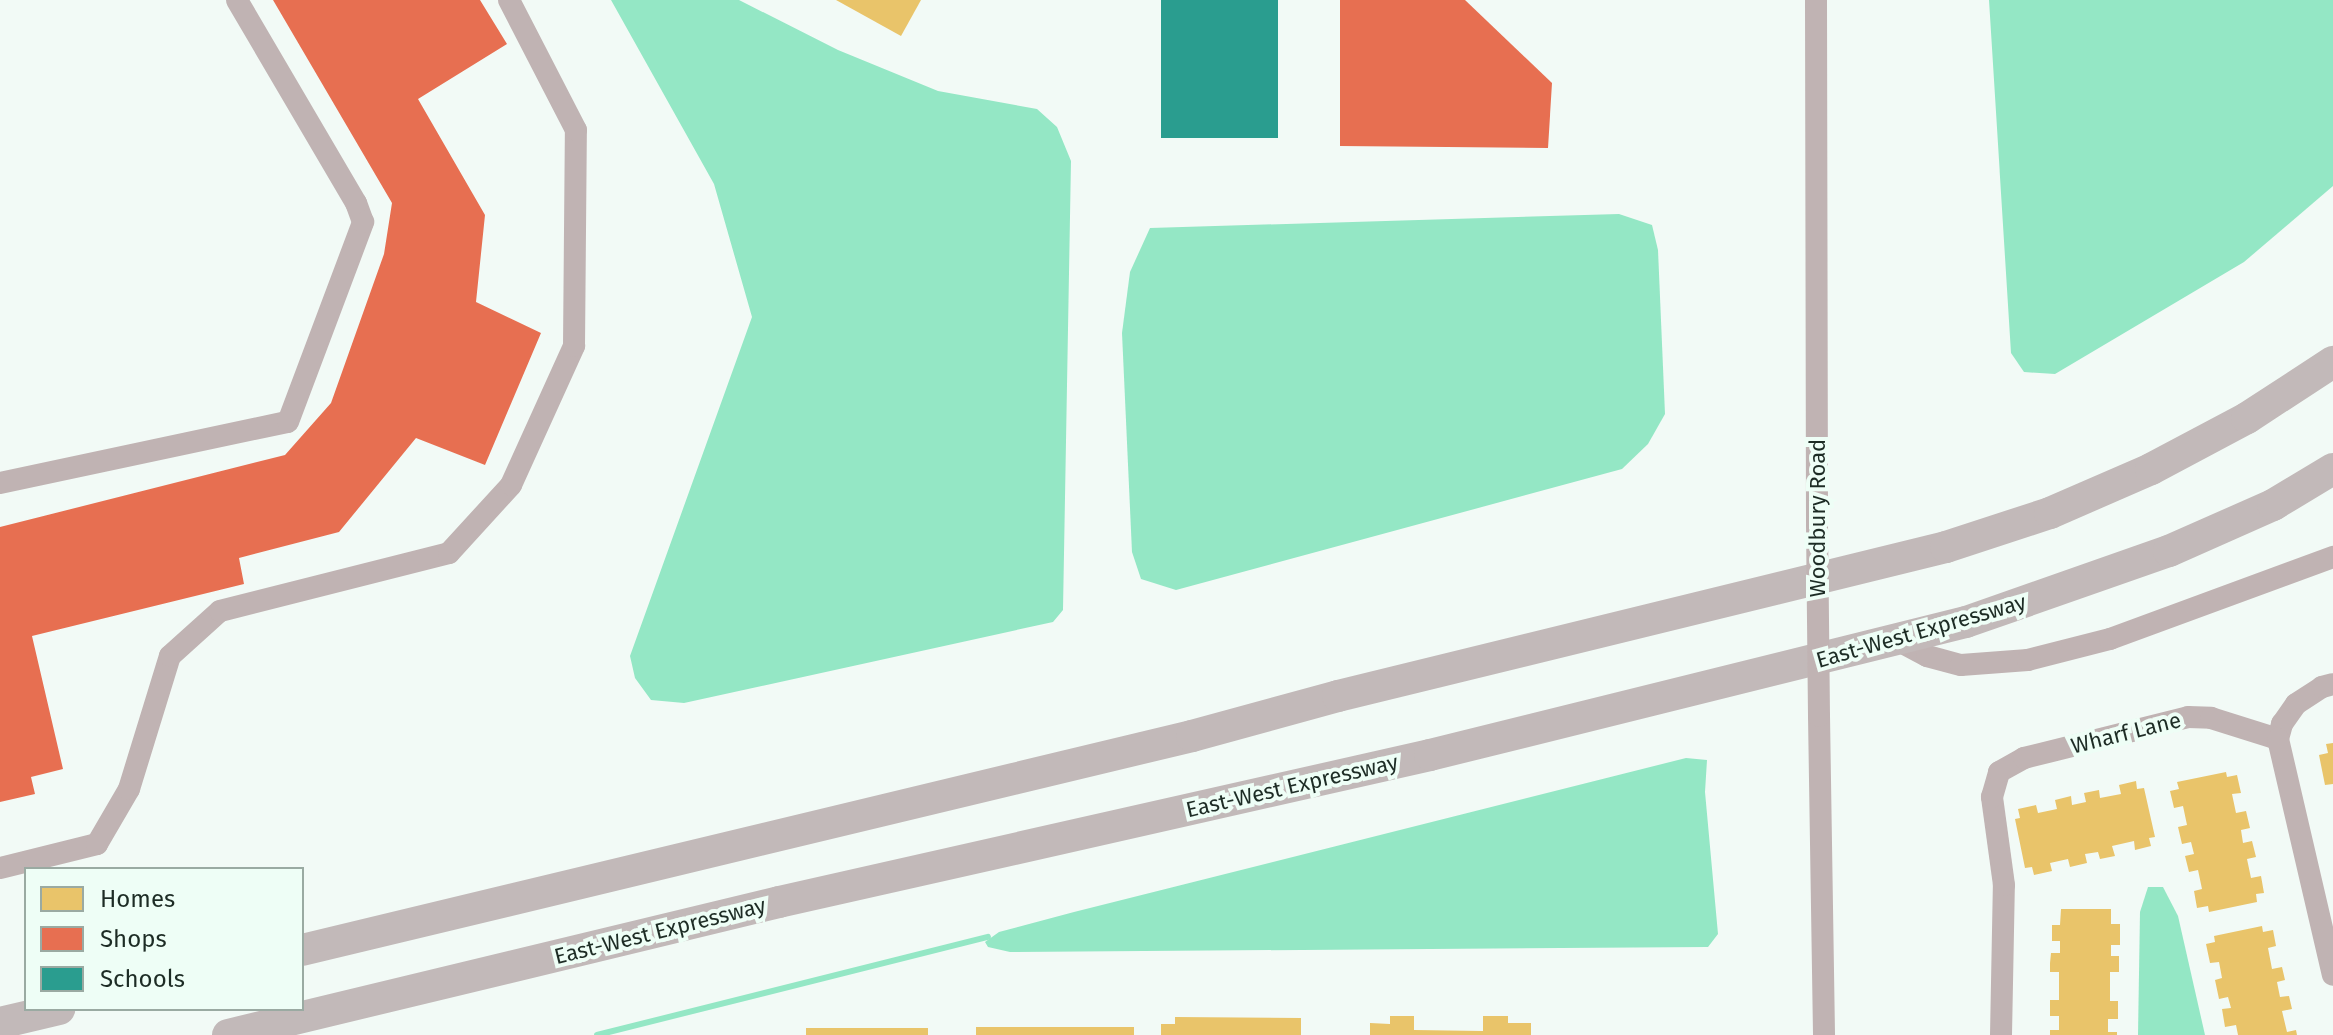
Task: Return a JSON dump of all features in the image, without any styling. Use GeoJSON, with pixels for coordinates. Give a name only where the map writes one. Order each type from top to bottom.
{"type":"FeatureCollection","features":[{"type":"Feature","properties":{"kind":"highway"},"geometry":{"type":"LineString","coordinates":[[304,950],[1176,740],[1338,696],[1970,540],[2050,513],[2151,469],[2247,418],[2333,362]]}},
{"type":"Feature","properties":{"kind":"highway","name":"East-West Expressway"},"geometry":{"type":"LineString","coordinates":[[228,1035],[794,899],[1430,755],[1897,640],[1994,613],[2169,551],[2273,505],[2333,469]]}},
{"type":"Feature","properties":{"kind":"highway"},"geometry":{"type":"LineString","coordinates":[[0,1023],[51,1011]]}},
{"type":"Feature","properties":{"kind":"street"},"geometry":{"type":"LineString","coordinates":[[0,483],[288,422],[363,222],[356,203],[237,0]]}},
{"type":"Feature","properties":{"kind":"street"},"geometry":{"type":"LineString","coordinates":[[0,868],[97,844],[129,789],[170,656],[220,611],[449,553],[511,485],[574,346],[576,130],[509,0]]}},
{"type":"Feature","properties":{"kind":"street","name":"Woodbury Road"},"geometry":{"type":"LineString","coordinates":[[1816,0],[1817,524],[1824,1035]]}},
{"type":"Feature","properties":{"kind":"street"},"geometry":{"type":"LineString","coordinates":[[1897,640],[1927,656],[1961,665],[2028,660],[2110,639],[2333,557]]}},
{"type":"Feature","properties":{"kind":"street"},"geometry":{"type":"LineString","coordinates":[[2333,684],[2322,687],[2296,704],[2282,724],[2278,739],[2333,975]]}},
{"type":"Feature","properties":{"kind":"street","name":"Wharf Lane"},"geometry":{"type":"LineString","coordinates":[[2001,1035],[2004,885],[1992,797],[1999,772],[2024,758],[2188,717],[2211,718],[2278,739]]}},
{"type":"Feature","properties":{"kind":"shaded area"},"geometry":{"type":"Polygon","coordinates":[[[611,0],[739,0],[838,50],[938,91],[1037,109],[1057,127],[1071,161],[1063,610],[1053,622],[684,703],[651,700],[635,678],[630,656],[752,317],[714,184],[611,0]]]}},
{"type":"Feature","properties":{"kind":"shaded area"},"geometry":{"type":"Polygon","coordinates":[[[1989,0],[2333,0],[2333,186],[2244,262],[2055,374],[2024,372],[2011,353],[1989,0]]]}},
{"type":"Feature","properties":{"kind":"shaded area"},"geometry":{"type":"Polygon","coordinates":[[[1619,214],[1652,225],[1658,250],[1665,414],[1648,444],[1622,469],[1176,590],[1141,579],[1132,552],[1122,333],[1130,272],[1150,228],[1619,214]]]}},
{"type":"Feature","properties":{"kind":"shaded area"},"geometry":{"type":"Polygon","coordinates":[[[1686,758],[1707,760],[1705,792],[1718,934],[1708,947],[1010,952],[988,947],[985,942],[999,932],[1074,912],[1686,758]]]}},
{"type":"Feature","properties":{"kind":"shaded area"},"geometry":{"type":"Polygon","coordinates":[[[2148,887],[2163,887],[2178,916],[2205,1035],[2138,1035],[2140,912],[2148,887]]]}},
{"type":"Feature","properties":{"kind":"building: Homes"},"geometry":{"type":"Polygon","coordinates":[[[836,0],[921,0],[901,36],[836,0]]]}},
{"type":"Feature","properties":{"kind":"building: Homes"},"geometry":{"type":"Polygon","coordinates":[[[2333,743],[2333,784],[2325,785],[2319,755],[2328,753],[2326,744],[2333,743]]]}},
{"type":"Feature","properties":{"kind":"building: Homes"},"geometry":{"type":"Polygon","coordinates":[[[2226,772],[2227,777],[2237,775],[2241,793],[2232,794],[2236,813],[2246,811],[2250,828],[2241,830],[2243,843],[2252,841],[2256,857],[2247,859],[2251,878],[2261,876],[2264,893],[2256,894],[2257,902],[2209,912],[2208,906],[2197,908],[2194,891],[2202,889],[2198,870],[2189,872],[2185,856],[2194,854],[2191,842],[2182,844],[2178,827],[2187,825],[2183,806],[2174,808],[2170,791],[2179,789],[2177,782],[2226,772]]]}},
{"type":"Feature","properties":{"kind":"building: Homes"},"geometry":{"type":"Polygon","coordinates":[[[2136,781],[2137,789],[2144,788],[2155,837],[2149,838],[2151,846],[2135,850],[2134,841],[2112,846],[2115,856],[2100,859],[2098,852],[2085,854],[2087,863],[2070,867],[2068,859],[2050,863],[2052,871],[2034,875],[2032,867],[2025,868],[2015,819],[2020,818],[2018,809],[2036,805],[2038,813],[2057,809],[2055,800],[2071,796],[2072,805],[2086,802],[2084,793],[2099,790],[2100,798],[2121,794],[2119,785],[2136,781]]]}},
{"type":"Feature","properties":{"kind":"building: Homes"},"geometry":{"type":"Polygon","coordinates":[[[2061,909],[2111,909],[2111,924],[2120,924],[2120,945],[2111,945],[2111,956],[2119,956],[2119,972],[2110,972],[2110,1001],[2118,1001],[2118,1019],[2108,1019],[2108,1032],[2117,1032],[2117,1035],[2050,1035],[2050,1030],[2059,1030],[2059,1016],[2050,1016],[2050,1000],[2059,1000],[2059,972],[2050,972],[2050,963],[2051,953],[2060,953],[2060,941],[2052,941],[2052,925],[2060,925],[2061,909]]]}},
{"type":"Feature","properties":{"kind":"building: Homes"},"geometry":{"type":"Polygon","coordinates":[[[2262,926],[2263,932],[2273,930],[2276,946],[2268,948],[2272,969],[2282,967],[2285,980],[2277,982],[2280,997],[2289,996],[2292,1009],[2282,1011],[2287,1032],[2296,1030],[2297,1035],[2238,1035],[2236,1025],[2225,1027],[2222,1009],[2231,1008],[2228,997],[2219,999],[2215,980],[2222,978],[2219,962],[2210,963],[2206,944],[2215,942],[2214,936],[2262,926]]]}},
{"type":"Feature","properties":{"kind":"building: Homes"},"geometry":{"type":"Polygon","coordinates":[[[1390,1016],[1414,1016],[1414,1030],[1483,1031],[1483,1016],[1508,1016],[1508,1023],[1531,1023],[1531,1035],[1370,1035],[1370,1023],[1390,1024],[1390,1016]]]}},
{"type":"Feature","properties":{"kind":"building: Homes"},"geometry":{"type":"Polygon","coordinates":[[[1175,1017],[1301,1018],[1301,1035],[1161,1035],[1161,1024],[1175,1024],[1175,1017]]]}},
{"type":"Feature","properties":{"kind":"building: Homes"},"geometry":{"type":"Polygon","coordinates":[[[976,1027],[1134,1027],[1134,1035],[976,1035],[976,1027]]]}},
{"type":"Feature","properties":{"kind":"building: Homes"},"geometry":{"type":"Polygon","coordinates":[[[806,1028],[928,1028],[928,1035],[806,1035],[806,1028]]]}},
{"type":"Feature","properties":{"kind":"building: Shops"},"geometry":{"type":"Polygon","coordinates":[[[273,0],[480,0],[507,44],[418,99],[485,215],[476,302],[541,333],[485,465],[416,438],[339,532],[239,558],[244,584],[32,636],[63,769],[31,777],[35,794],[0,802],[0,527],[285,455],[331,403],[384,254],[392,203],[273,0]]]}},
{"type":"Feature","properties":{"kind":"building: Shops"},"geometry":{"type":"Polygon","coordinates":[[[1340,0],[1465,0],[1552,83],[1548,148],[1340,146],[1340,0]]]}},
{"type":"Feature","properties":{"kind":"building: Schools"},"geometry":{"type":"Polygon","coordinates":[[[1161,0],[1278,0],[1278,138],[1161,138],[1161,0]]]}},
{"type":"Feature","properties":{"kind":"waterway"},"geometry":{"type":"LineString","coordinates":[[597,1035],[988,937]]}}]}
